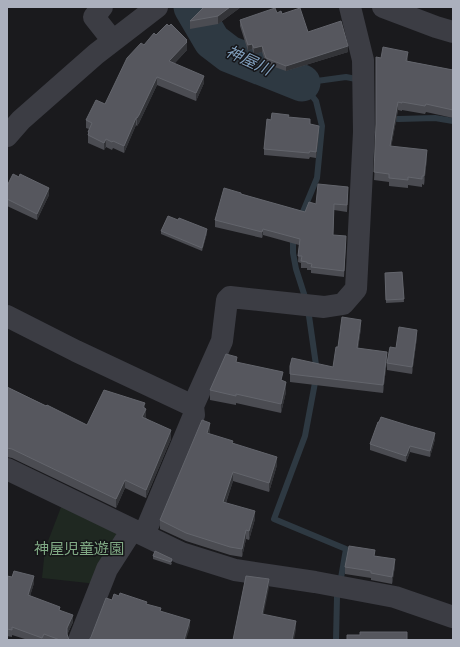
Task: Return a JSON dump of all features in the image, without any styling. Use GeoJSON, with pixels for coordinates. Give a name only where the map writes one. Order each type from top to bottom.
{"type":"FeatureCollection","features":[{"type":"Feature","properties":{"kind":"street"},"geometry":{"type":"LineString","coordinates":[[102,7],[94,17],[113,41]]}},
{"type":"Feature","properties":{"kind":"street"},"geometry":{"type":"LineString","coordinates":[[7,136],[21,120],[96,54],[157,7]]}},
{"type":"Feature","properties":{"kind":"street"},"geometry":{"type":"LineString","coordinates":[[79,640],[107,569],[138,533],[194,415],[194,406],[222,341],[227,300],[230,297],[324,307],[343,304],[356,289],[364,132],[363,60],[350,7]]}},
{"type":"Feature","properties":{"kind":"street"},"geometry":{"type":"LineString","coordinates":[[383,7],[453,32]]}},
{"type":"Feature","properties":{"kind":"street"},"geometry":{"type":"LineString","coordinates":[[7,316],[76,351],[194,406]]}},
{"type":"Feature","properties":{"kind":"street"},"geometry":{"type":"LineString","coordinates":[[7,468],[181,553],[235,570],[315,582],[396,597],[453,617]]}},
{"type":"Feature","properties":{"kind":"green space","name":"神屋児童遊園"},"geometry":{"type":"Polygon","coordinates":[[[63,502],[121,529],[97,584],[42,578],[45,549],[63,502]]]}},
{"type":"Feature","properties":{"kind":"building"},"geometry":{"type":"Polygon","coordinates":[[[204,7],[230,7],[218,16],[190,21],[204,7]]]}},
{"type":"Feature","properties":{"kind":"building"},"geometry":{"type":"Polygon","coordinates":[[[275,8],[277,13],[281,11],[282,14],[300,8],[308,32],[341,21],[348,46],[286,66],[266,58],[262,46],[254,48],[252,44],[248,45],[240,20],[275,8]]]}},
{"type":"Feature","properties":{"kind":"building"},"geometry":{"type":"Polygon","coordinates":[[[167,24],[169,26],[171,24],[187,40],[187,42],[169,61],[204,76],[196,93],[157,77],[139,115],[136,118],[124,146],[106,139],[104,143],[88,135],[92,123],[86,120],[96,100],[105,104],[127,58],[141,43],[144,45],[154,33],[156,35],[167,24]]]}},
{"type":"Feature","properties":{"kind":"building"},"geometry":{"type":"Polygon","coordinates":[[[383,47],[408,52],[406,61],[453,70],[453,110],[426,104],[425,106],[398,102],[390,146],[427,150],[424,176],[422,176],[422,179],[408,177],[408,180],[389,178],[389,174],[374,172],[376,57],[381,58],[383,47]]]}},
{"type":"Feature","properties":{"kind":"building"},"geometry":{"type":"Polygon","coordinates":[[[272,113],[289,115],[288,117],[310,119],[310,124],[319,126],[316,152],[310,151],[309,153],[264,149],[267,119],[271,120],[272,113]]]}},
{"type":"Feature","properties":{"kind":"building"},"geometry":{"type":"Polygon","coordinates":[[[13,174],[19,177],[20,174],[49,188],[37,214],[7,199],[7,186],[13,174]]]}},
{"type":"Feature","properties":{"kind":"building"},"geometry":{"type":"Polygon","coordinates":[[[318,184],[348,187],[347,205],[334,204],[333,235],[346,236],[344,271],[311,267],[312,264],[301,261],[302,256],[298,256],[300,239],[263,229],[262,232],[215,220],[224,188],[305,212],[309,202],[316,204],[318,184]]]}},
{"type":"Feature","properties":{"kind":"building"},"geometry":{"type":"Polygon","coordinates":[[[168,216],[178,220],[179,218],[207,229],[202,248],[161,231],[168,216]]]}},
{"type":"Feature","properties":{"kind":"building"},"geometry":{"type":"Polygon","coordinates":[[[402,272],[404,299],[386,300],[385,273],[402,272]]]}},
{"type":"Feature","properties":{"kind":"building"},"geometry":{"type":"Polygon","coordinates":[[[342,317],[361,320],[357,348],[387,352],[383,385],[290,374],[292,358],[333,367],[336,347],[338,347],[342,317]]]}},
{"type":"Feature","properties":{"kind":"building"},"geometry":{"type":"Polygon","coordinates":[[[399,327],[417,330],[412,367],[387,363],[390,347],[396,348],[399,327]]]}},
{"type":"Feature","properties":{"kind":"building"},"geometry":{"type":"Polygon","coordinates":[[[226,354],[237,357],[236,362],[283,372],[281,380],[286,382],[281,404],[210,390],[226,354]]]}},
{"type":"Feature","properties":{"kind":"building"},"geometry":{"type":"Polygon","coordinates":[[[7,387],[87,425],[104,390],[145,403],[143,407],[146,409],[142,417],[171,430],[146,490],[125,480],[116,499],[12,449],[7,448],[7,387]]]}},
{"type":"Feature","properties":{"kind":"building"},"geometry":{"type":"Polygon","coordinates":[[[381,417],[435,433],[430,451],[410,446],[406,456],[370,444],[381,417]]]}},
{"type":"Feature","properties":{"kind":"building"},"geometry":{"type":"Polygon","coordinates":[[[202,420],[210,423],[207,433],[233,441],[232,443],[277,457],[269,483],[233,472],[223,502],[255,511],[249,531],[246,530],[242,549],[230,547],[186,533],[160,520],[202,420]]]}},
{"type":"Feature","properties":{"kind":"building"},"geometry":{"type":"Polygon","coordinates":[[[349,546],[375,550],[374,556],[395,559],[392,577],[371,573],[371,571],[345,567],[349,546]]]}},
{"type":"Feature","properties":{"kind":"building"},"geometry":{"type":"Polygon","coordinates":[[[155,551],[172,559],[171,562],[153,556],[155,551]]]}},
{"type":"Feature","properties":{"kind":"building"},"geometry":{"type":"Polygon","coordinates":[[[14,571],[34,576],[28,595],[60,607],[59,610],[73,615],[67,628],[69,640],[60,640],[44,634],[42,638],[12,627],[12,630],[7,629],[7,576],[12,577],[14,571]]]}},
{"type":"Feature","properties":{"kind":"building"},"geometry":{"type":"Polygon","coordinates":[[[246,576],[269,579],[262,614],[296,621],[292,640],[233,640],[246,576]]]}},
{"type":"Feature","properties":{"kind":"building"},"geometry":{"type":"Polygon","coordinates":[[[120,593],[147,602],[146,604],[161,608],[160,611],[190,620],[184,640],[89,640],[106,598],[112,600],[114,594],[119,596],[120,593]]]}},
{"type":"Feature","properties":{"kind":"building"},"geometry":{"type":"Polygon","coordinates":[[[360,632],[407,632],[407,640],[347,640],[347,635],[360,635],[360,632]]]}},
{"type":"Feature","properties":{"kind":"waterway","name":"神屋川"},"geometry":{"type":"LineString","coordinates":[[192,7],[212,41],[229,54],[302,83]]}},
{"type":"Feature","properties":{"kind":"waterway"},"geometry":{"type":"LineString","coordinates":[[300,219],[317,178],[322,126],[316,101],[302,83],[346,77],[356,79]]}},
{"type":"Feature","properties":{"kind":"waterway"},"geometry":{"type":"LineString","coordinates":[[389,118],[435,118],[453,121]]}},
{"type":"Feature","properties":{"kind":"waterway"},"geometry":{"type":"LineString","coordinates":[[293,237],[293,253],[296,269],[306,300]]}},
{"type":"Feature","properties":{"kind":"waterway"},"geometry":{"type":"LineString","coordinates":[[308,309],[317,372],[305,436],[274,519],[346,549],[341,578]]}},
{"type":"Feature","properties":{"kind":"waterway"},"geometry":{"type":"LineString","coordinates":[[336,640],[337,597]]}}]}
